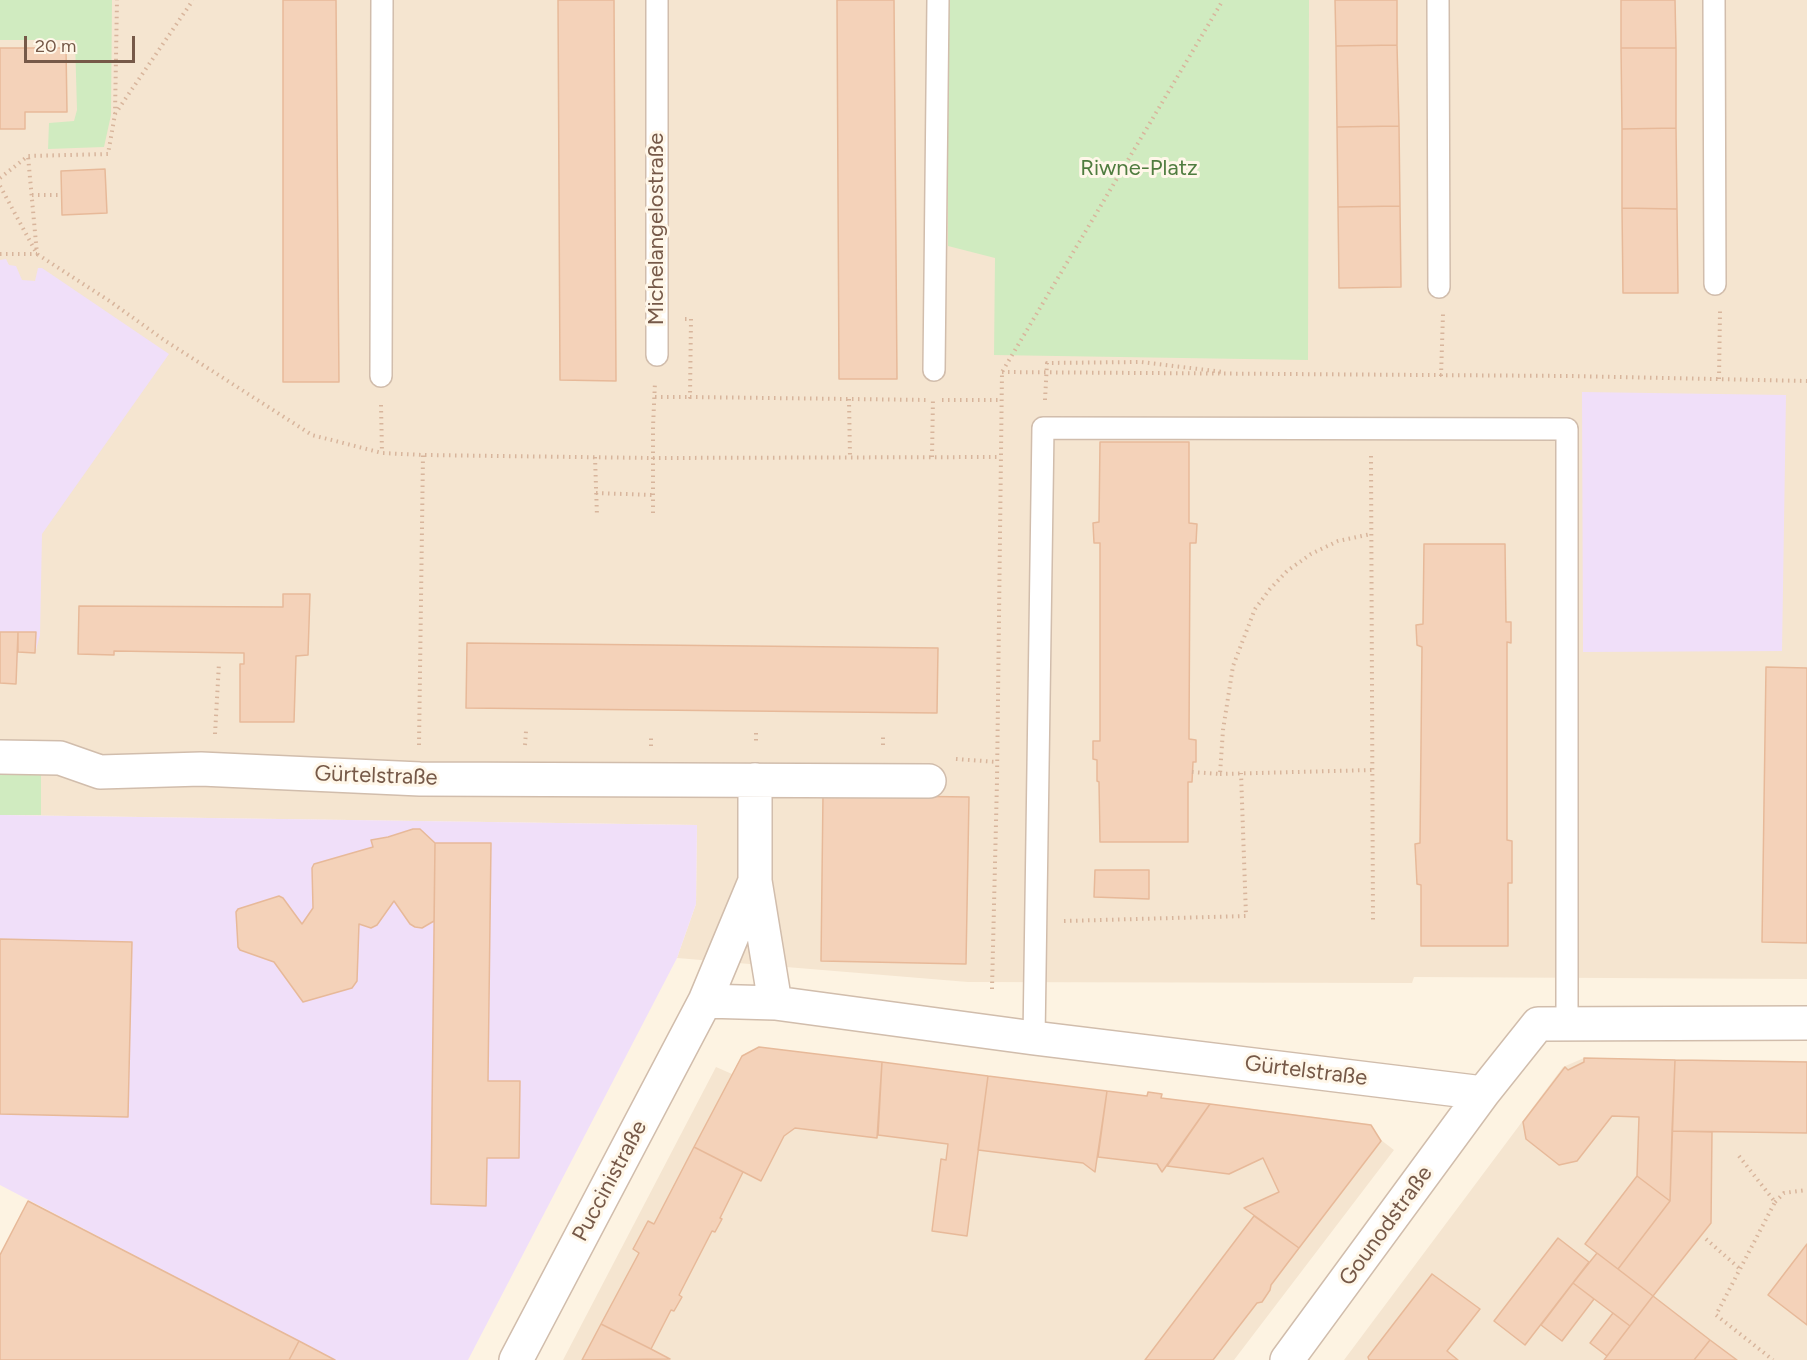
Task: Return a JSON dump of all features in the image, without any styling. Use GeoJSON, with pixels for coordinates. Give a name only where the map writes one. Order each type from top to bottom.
{"type":"FeatureCollection","features":[{"type":"Feature","properties":{"kind":"street","name":"Gürtelstraße"},"geometry":{"type":"LineString","coordinates":[[0,757],[60,758],[100,772],[201,769],[420,779],[929,781]]}},
{"type":"Feature","properties":{"kind":"street"},"geometry":{"type":"LineString","coordinates":[[755,780],[755,881],[775,1003]]}},
{"type":"Feature","properties":{"kind":"street"},"geometry":{"type":"LineString","coordinates":[[705,1001],[755,881]]}},
{"type":"Feature","properties":{"kind":"street","name":"Gürtelstraße"},"geometry":{"type":"LineString","coordinates":[[705,1001],[775,1003],[1034,1038],[1483,1093]]}},
{"type":"Feature","properties":{"kind":"street","name":"Puccinistraße"},"geometry":{"type":"LineString","coordinates":[[516,1360],[705,1001]]}},
{"type":"Feature","properties":{"kind":"street"},"geometry":{"type":"LineString","coordinates":[[1483,1093],[1538,1024],[1807,1023]]}},
{"type":"Feature","properties":{"kind":"street","name":"Gounodstraße"},"geometry":{"type":"LineString","coordinates":[[1287,1360],[1483,1093]]}},
{"type":"Feature","properties":{"kind":"lane"},"geometry":{"type":"LineString","coordinates":[[381,376],[382,0]]}},
{"type":"Feature","properties":{"kind":"lane","name":"Michelangelostraße"},"geometry":{"type":"LineString","coordinates":[[657,0],[657,355]]}},
{"type":"Feature","properties":{"kind":"lane"},"geometry":{"type":"LineString","coordinates":[[934,370],[938,0]]}},
{"type":"Feature","properties":{"kind":"lane"},"geometry":{"type":"LineString","coordinates":[[1438,0],[1439,287]]}},
{"type":"Feature","properties":{"kind":"lane"},"geometry":{"type":"LineString","coordinates":[[1714,0],[1715,284]]}},
{"type":"Feature","properties":{"kind":"lane"},"geometry":{"type":"LineString","coordinates":[[1034,1038],[1043,428],[1567,429],[1567,1024]]}},
{"type":"Feature","properties":{"kind":"path"},"geometry":{"type":"LineString","coordinates":[[0,178],[28,156],[108,154],[115,114],[117,0]]}},
{"type":"Feature","properties":{"kind":"path"},"geometry":{"type":"LineString","coordinates":[[115,114],[193,0]]}},
{"type":"Feature","properties":{"kind":"path"},"geometry":{"type":"LineString","coordinates":[[992,989],[1002,372],[1223,0]]}},
{"type":"Feature","properties":{"kind":"path"},"geometry":{"type":"LineString","coordinates":[[28,156],[37,254]]}},
{"type":"Feature","properties":{"kind":"path"},"geometry":{"type":"LineString","coordinates":[[0,186],[37,254],[164,340],[312,435],[382,453],[652,458],[1001,457]]}},
{"type":"Feature","properties":{"kind":"path"},"geometry":{"type":"LineString","coordinates":[[32,195],[62,195]]}},
{"type":"Feature","properties":{"kind":"path"},"geometry":{"type":"LineString","coordinates":[[0,254],[37,254]]}},
{"type":"Feature","properties":{"kind":"path"},"geometry":{"type":"LineString","coordinates":[[1715,284],[1720,295],[1719,379]]}},
{"type":"Feature","properties":{"kind":"path"},"geometry":{"type":"LineString","coordinates":[[1439,287],[1443,291],[1441,376]]}},
{"type":"Feature","properties":{"kind":"path"},"geometry":{"type":"LineString","coordinates":[[657,321],[691,319],[690,397]]}},
{"type":"Feature","properties":{"kind":"path","name":"Michelangelostraße"},"geometry":{"type":"LineString","coordinates":[[653,513],[652,458],[657,355]]}},
{"type":"Feature","properties":{"kind":"path"},"geometry":{"type":"LineString","coordinates":[[1047,374],[1047,363],[1141,362],[1242,374]]}},
{"type":"Feature","properties":{"kind":"path"},"geometry":{"type":"LineString","coordinates":[[932,457],[934,370]]}},
{"type":"Feature","properties":{"kind":"path"},"geometry":{"type":"LineString","coordinates":[[1002,372],[1807,381]]}},
{"type":"Feature","properties":{"kind":"path"},"geometry":{"type":"LineString","coordinates":[[381,376],[382,453]]}},
{"type":"Feature","properties":{"kind":"path"},"geometry":{"type":"LineString","coordinates":[[655,397],[1001,400]]}},
{"type":"Feature","properties":{"kind":"path"},"geometry":{"type":"LineString","coordinates":[[849,399],[850,457]]}},
{"type":"Feature","properties":{"kind":"path"},"geometry":{"type":"LineString","coordinates":[[1371,428],[1373,922]]}},
{"type":"Feature","properties":{"kind":"path"},"geometry":{"type":"LineString","coordinates":[[420,779],[423,454]]}},
{"type":"Feature","properties":{"kind":"path"},"geometry":{"type":"LineString","coordinates":[[595,457],[597,516]]}},
{"type":"Feature","properties":{"kind":"path"},"geometry":{"type":"LineString","coordinates":[[596,493],[653,495]]}},
{"type":"Feature","properties":{"kind":"path"},"geometry":{"type":"LineString","coordinates":[[1220,774],[1223,730],[1233,666],[1255,609],[1287,571],[1311,554],[1338,541],[1371,534]]}},
{"type":"Feature","properties":{"kind":"path"},"geometry":{"type":"LineString","coordinates":[[215,744],[219,663]]}},
{"type":"Feature","properties":{"kind":"path"},"geometry":{"type":"LineString","coordinates":[[525,731],[525,749]]}},
{"type":"Feature","properties":{"kind":"path"},"geometry":{"type":"LineString","coordinates":[[952,758],[997,762]]}},
{"type":"Feature","properties":{"kind":"path"},"geometry":{"type":"LineString","coordinates":[[1192,772],[1220,774],[1372,770]]}},
{"type":"Feature","properties":{"kind":"path"},"geometry":{"type":"LineString","coordinates":[[1036,922],[1246,916],[1241,773]]}},
{"type":"Feature","properties":{"kind":"path"},"geometry":{"type":"LineString","coordinates":[[1739,1156],[1775,1202]]}},
{"type":"Feature","properties":{"kind":"path"},"geometry":{"type":"LineString","coordinates":[[1773,1360],[1716,1315],[1775,1202],[1784,1193],[1807,1190]]}},
{"type":"Feature","properties":{"kind":"path"},"geometry":{"type":"LineString","coordinates":[[1706,1239],[1740,1269]]}},
{"type":"Feature","properties":{"kind":"shaded area"},"geometry":{"type":"Polygon","coordinates":[[[0,0],[1807,0],[1807,979],[1414,977],[1412,983],[968,982],[677,958],[696,904],[697,825],[0,815],[0,0]]]}},
{"type":"Feature","properties":{"kind":"shaded area"},"geometry":{"type":"Polygon","coordinates":[[[6,259],[9,265],[16,266],[22,280],[35,281],[38,268],[42,268],[169,354],[42,534],[40,635],[35,653],[18,652],[16,684],[0,683],[0,260],[6,259]]]}},
{"type":"Feature","properties":{"kind":"shaded area"},"geometry":{"type":"Polygon","coordinates":[[[1582,392],[1786,395],[1782,651],[1583,652],[1582,392]]]}},
{"type":"Feature","properties":{"kind":"shaded area"},"geometry":{"type":"Polygon","coordinates":[[[0,815],[697,825],[696,904],[677,958],[468,1360],[335,1360],[0,1185],[0,815]]]}},
{"type":"Feature","properties":{"kind":"shaded area"},"geometry":{"type":"Polygon","coordinates":[[[760,1047],[1370,1124],[1381,1140],[1394,1150],[1234,1360],[563,1360],[716,1067],[732,1074],[741,1057],[760,1047]]]}},
{"type":"Feature","properties":{"kind":"shaded area"},"geometry":{"type":"Polygon","coordinates":[[[1584,1058],[1807,1061],[1807,1360],[1344,1360],[1563,1067],[1584,1058]]]}},
{"type":"Feature","properties":{"kind":"green space"},"geometry":{"type":"Polygon","coordinates":[[[0,0],[112,0],[111,115],[104,147],[48,149],[49,123],[74,121],[77,110],[75,40],[0,40],[0,0]]]}},
{"type":"Feature","properties":{"kind":"green space","name":"Riwne-Platz"},"geometry":{"type":"Polygon","coordinates":[[[948,0],[1309,0],[1308,360],[994,355],[995,258],[948,246],[948,0]]]}},
{"type":"Feature","properties":{"kind":"green space"},"geometry":{"type":"Polygon","coordinates":[[[0,769],[41,770],[41,815],[0,815],[0,769]]]}},
{"type":"Feature","properties":{"kind":"building"},"geometry":{"type":"Polygon","coordinates":[[[283,0],[336,0],[339,382],[283,382],[283,0]]]}},
{"type":"Feature","properties":{"kind":"building"},"geometry":{"type":"Polygon","coordinates":[[[558,0],[614,0],[616,381],[560,380],[558,0]]]}},
{"type":"Feature","properties":{"kind":"building"},"geometry":{"type":"Polygon","coordinates":[[[837,0],[894,0],[897,379],[839,379],[837,0]]]}},
{"type":"Feature","properties":{"kind":"building"},"geometry":{"type":"Polygon","coordinates":[[[1335,0],[1397,0],[1397,45],[1336,46],[1335,0]]]}},
{"type":"Feature","properties":{"kind":"building"},"geometry":{"type":"Polygon","coordinates":[[[1621,0],[1675,0],[1676,48],[1621,48],[1621,0]]]}},
{"type":"Feature","properties":{"kind":"building"},"geometry":{"type":"Polygon","coordinates":[[[1397,45],[1399,126],[1337,127],[1336,46],[1397,45]]]}},
{"type":"Feature","properties":{"kind":"building"},"geometry":{"type":"Polygon","coordinates":[[[0,48],[66,48],[67,112],[25,112],[25,129],[0,129],[0,48]]]}},
{"type":"Feature","properties":{"kind":"building"},"geometry":{"type":"Polygon","coordinates":[[[1621,48],[1676,48],[1676,128],[1622,129],[1621,48]]]}},
{"type":"Feature","properties":{"kind":"building"},"geometry":{"type":"Polygon","coordinates":[[[1399,126],[1400,206],[1338,207],[1337,127],[1399,126]]]}},
{"type":"Feature","properties":{"kind":"building"},"geometry":{"type":"Polygon","coordinates":[[[1676,128],[1677,209],[1622,208],[1622,129],[1676,128]]]}},
{"type":"Feature","properties":{"kind":"building"},"geometry":{"type":"Polygon","coordinates":[[[105,169],[107,213],[62,215],[61,171],[105,169]]]}},
{"type":"Feature","properties":{"kind":"building"},"geometry":{"type":"Polygon","coordinates":[[[1400,206],[1401,287],[1339,288],[1338,207],[1400,206]]]}},
{"type":"Feature","properties":{"kind":"building"},"geometry":{"type":"Polygon","coordinates":[[[1622,208],[1677,209],[1678,293],[1623,293],[1622,208]]]}},
{"type":"Feature","properties":{"kind":"building"},"geometry":{"type":"Polygon","coordinates":[[[1100,442],[1189,442],[1189,523],[1197,524],[1196,543],[1190,543],[1189,739],[1196,740],[1196,762],[1193,762],[1192,782],[1188,782],[1188,842],[1100,842],[1099,782],[1097,781],[1097,760],[1093,759],[1093,741],[1100,741],[1100,543],[1094,543],[1093,523],[1099,522],[1100,442]]]}},
{"type":"Feature","properties":{"kind":"building"},"geometry":{"type":"Polygon","coordinates":[[[1424,544],[1505,544],[1506,622],[1511,622],[1511,643],[1507,642],[1507,840],[1512,841],[1512,883],[1508,883],[1508,946],[1421,946],[1421,885],[1417,884],[1415,844],[1420,843],[1422,647],[1417,645],[1416,625],[1423,624],[1424,544]]]}},
{"type":"Feature","properties":{"kind":"building"},"geometry":{"type":"Polygon","coordinates":[[[283,594],[310,594],[308,655],[296,656],[294,722],[240,722],[240,664],[244,664],[244,653],[114,651],[114,655],[78,654],[79,606],[283,607],[283,594]]]}},
{"type":"Feature","properties":{"kind":"building"},"geometry":{"type":"Polygon","coordinates":[[[0,632],[18,632],[16,684],[0,683],[0,632]]]}},
{"type":"Feature","properties":{"kind":"building"},"geometry":{"type":"Polygon","coordinates":[[[18,632],[36,632],[35,653],[18,652],[18,632]]]}},
{"type":"Feature","properties":{"kind":"building"},"geometry":{"type":"Polygon","coordinates":[[[467,643],[938,648],[937,713],[466,708],[467,643]]]}},
{"type":"Feature","properties":{"kind":"building"},"geometry":{"type":"Polygon","coordinates":[[[1766,667],[1807,668],[1807,943],[1762,942],[1766,667]]]}},
{"type":"Feature","properties":{"kind":"building"},"geometry":{"type":"Polygon","coordinates":[[[823,795],[969,797],[966,964],[821,961],[823,795]]]}},
{"type":"Feature","properties":{"kind":"building"},"geometry":{"type":"Polygon","coordinates":[[[420,829],[435,843],[434,921],[422,928],[415,927],[410,924],[394,901],[377,925],[371,928],[359,924],[357,981],[352,988],[303,1002],[274,962],[240,950],[236,912],[238,909],[279,896],[283,898],[302,924],[313,908],[312,868],[314,864],[373,847],[371,840],[420,829]]]}},
{"type":"Feature","properties":{"kind":"building"},"geometry":{"type":"Polygon","coordinates":[[[435,843],[491,843],[488,1081],[520,1081],[519,1158],[487,1158],[486,1206],[431,1204],[435,843]]]}},
{"type":"Feature","properties":{"kind":"building"},"geometry":{"type":"Polygon","coordinates":[[[1095,870],[1149,870],[1149,899],[1094,897],[1095,870]]]}},
{"type":"Feature","properties":{"kind":"building"},"geometry":{"type":"Polygon","coordinates":[[[0,939],[132,942],[128,1117],[0,1114],[0,939]]]}},
{"type":"Feature","properties":{"kind":"building"},"geometry":{"type":"Polygon","coordinates":[[[759,1047],[882,1062],[877,1138],[795,1128],[784,1136],[761,1181],[694,1147],[742,1056],[759,1047]]]}},
{"type":"Feature","properties":{"kind":"building"},"geometry":{"type":"Polygon","coordinates":[[[1584,1058],[1675,1060],[1670,1201],[1637,1176],[1639,1117],[1612,1116],[1577,1161],[1559,1165],[1526,1139],[1523,1122],[1565,1067],[1568,1070],[1584,1062],[1584,1058]]]}},
{"type":"Feature","properties":{"kind":"building"},"geometry":{"type":"Polygon","coordinates":[[[1675,1060],[1807,1062],[1807,1133],[1672,1131],[1675,1060]]]}},
{"type":"Feature","properties":{"kind":"building"},"geometry":{"type":"Polygon","coordinates":[[[882,1062],[988,1076],[967,1236],[932,1231],[941,1159],[946,1160],[948,1144],[878,1135],[882,1062]]]}},
{"type":"Feature","properties":{"kind":"building"},"geometry":{"type":"Polygon","coordinates":[[[988,1076],[1107,1091],[1095,1172],[1083,1163],[978,1150],[988,1076]]]}},
{"type":"Feature","properties":{"kind":"building"},"geometry":{"type":"Polygon","coordinates":[[[1107,1091],[1147,1096],[1148,1092],[1162,1094],[1161,1098],[1210,1104],[1162,1172],[1157,1164],[1098,1157],[1107,1091]]]}},
{"type":"Feature","properties":{"kind":"building"},"geometry":{"type":"Polygon","coordinates":[[[1210,1104],[1371,1125],[1381,1141],[1299,1248],[1244,1208],[1279,1192],[1263,1158],[1229,1174],[1167,1166],[1210,1104]]]}},
{"type":"Feature","properties":{"kind":"building"},"geometry":{"type":"Polygon","coordinates":[[[1672,1131],[1712,1132],[1711,1223],[1653,1296],[1618,1269],[1670,1201],[1672,1131]]]}},
{"type":"Feature","properties":{"kind":"building"},"geometry":{"type":"Polygon","coordinates":[[[694,1147],[743,1172],[720,1218],[722,1219],[715,1232],[712,1231],[679,1295],[682,1297],[674,1311],[671,1310],[651,1349],[601,1324],[639,1253],[633,1249],[648,1221],[654,1224],[694,1147]]]}},
{"type":"Feature","properties":{"kind":"building"},"geometry":{"type":"Polygon","coordinates":[[[1637,1176],[1670,1201],[1618,1269],[1585,1244],[1637,1176]]]}},
{"type":"Feature","properties":{"kind":"building"},"geometry":{"type":"Polygon","coordinates":[[[28,1201],[299,1341],[289,1360],[0,1360],[0,1255],[28,1201]]]}},
{"type":"Feature","properties":{"kind":"building"},"geometry":{"type":"Polygon","coordinates":[[[1254,1216],[1299,1248],[1271,1285],[1262,1302],[1257,1303],[1213,1360],[1145,1360],[1254,1216]]]}},
{"type":"Feature","properties":{"kind":"building"},"geometry":{"type":"Polygon","coordinates":[[[1558,1238],[1589,1262],[1525,1345],[1494,1321],[1558,1238]]]}},
{"type":"Feature","properties":{"kind":"building"},"geometry":{"type":"Polygon","coordinates":[[[1807,1244],[1807,1325],[1768,1295],[1807,1244]]]}},
{"type":"Feature","properties":{"kind":"building"},"geometry":{"type":"Polygon","coordinates":[[[1597,1253],[1653,1296],[1630,1326],[1573,1283],[1597,1253]]]}},
{"type":"Feature","properties":{"kind":"building"},"geometry":{"type":"Polygon","coordinates":[[[1432,1274],[1480,1309],[1447,1351],[1458,1360],[1369,1360],[1368,1357],[1432,1274]]]}},
{"type":"Feature","properties":{"kind":"building"},"geometry":{"type":"Polygon","coordinates":[[[1573,1283],[1594,1299],[1562,1341],[1541,1325],[1573,1283]]]}},
{"type":"Feature","properties":{"kind":"building"},"geometry":{"type":"Polygon","coordinates":[[[1653,1296],[1710,1340],[1694,1360],[1604,1360],[1653,1296]]]}},
{"type":"Feature","properties":{"kind":"building"},"geometry":{"type":"Polygon","coordinates":[[[1613,1313],[1630,1326],[1607,1356],[1590,1343],[1613,1313]]]}},
{"type":"Feature","properties":{"kind":"building"},"geometry":{"type":"Polygon","coordinates":[[[601,1324],[651,1349],[670,1359],[582,1360],[601,1324]]]}},
{"type":"Feature","properties":{"kind":"building"},"geometry":{"type":"Polygon","coordinates":[[[1710,1340],[1737,1360],[1694,1360],[1710,1340]]]}},
{"type":"Feature","properties":{"kind":"building"},"geometry":{"type":"Polygon","coordinates":[[[299,1341],[335,1360],[289,1360],[299,1341]]]}}]}
